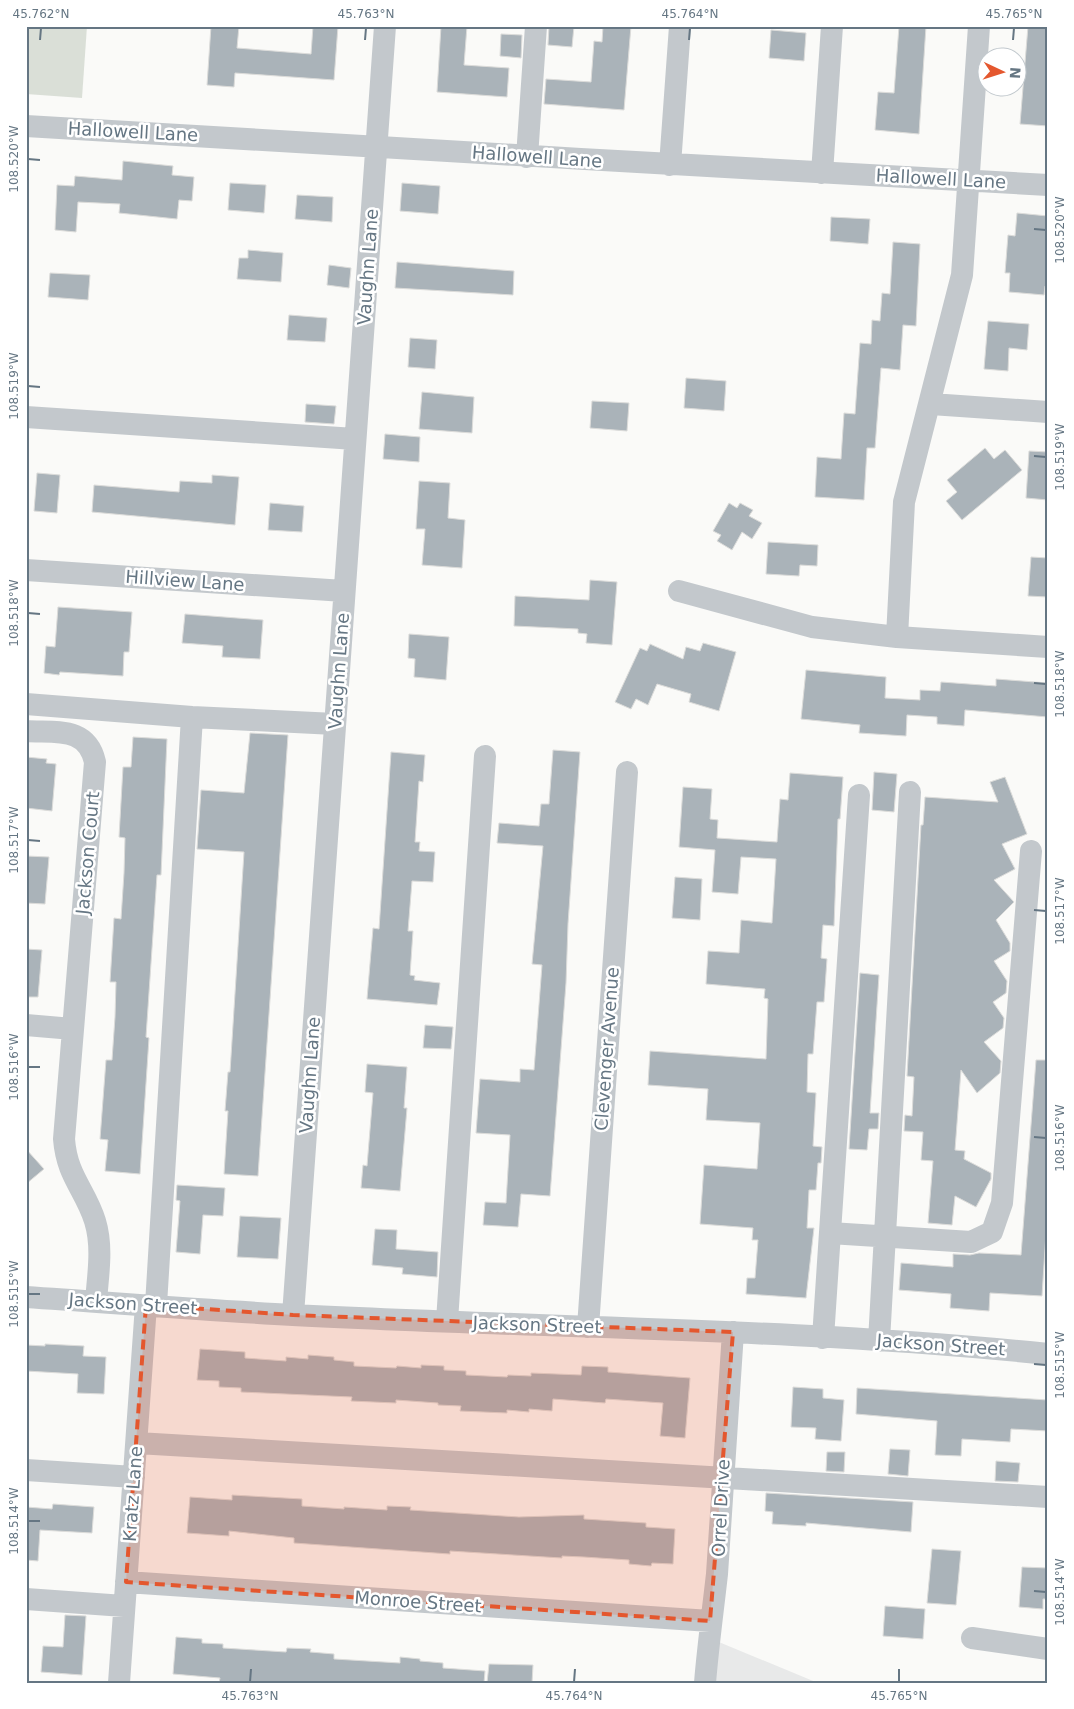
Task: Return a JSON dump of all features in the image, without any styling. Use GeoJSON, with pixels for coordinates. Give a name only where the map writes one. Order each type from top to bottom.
{"type":"FeatureCollection","features":[{"type":"Feature","properties":{"kind":"street","name":"Vaughn Lane"},"geometry":{"type":"LineString","coordinates":[[293,1315],[385,26]]}},
{"type":"Feature","properties":{"kind":"street"},"geometry":{"type":"LineString","coordinates":[[527,157],[536,26]]}},
{"type":"Feature","properties":{"kind":"street"},"geometry":{"type":"LineString","coordinates":[[670,165],[680,26]]}},
{"type":"Feature","properties":{"kind":"street"},"geometry":{"type":"LineString","coordinates":[[822,173],[832,26]]}},
{"type":"Feature","properties":{"kind":"street"},"geometry":{"type":"LineString","coordinates":[[897,637],[904,502],[931,404],[962,275],[979,26]]}},
{"type":"Feature","properties":{"kind":"street","name":"Hallowell Lane"},"geometry":{"type":"LineString","coordinates":[[26,126],[377,146],[527,157],[1048,185]]}},
{"type":"Feature","properties":{"kind":"street"},"geometry":{"type":"LineString","coordinates":[[931,404],[1048,412]]}},
{"type":"Feature","properties":{"kind":"street"},"geometry":{"type":"LineString","coordinates":[[26,417],[355,439]]}},
{"type":"Feature","properties":{"kind":"street","name":"Hillview Lane"},"geometry":{"type":"LineString","coordinates":[[26,570],[344,591]]}},
{"type":"Feature","properties":{"kind":"street"},"geometry":{"type":"LineString","coordinates":[[679,591],[812,627],[897,637],[1048,647]]}},
{"type":"Feature","properties":{"kind":"street"},"geometry":{"type":"LineString","coordinates":[[26,704],[192,717],[335,724]]}},
{"type":"Feature","properties":{"kind":"street","name":"Kratz Lane"},"geometry":{"type":"LineString","coordinates":[[119,1683],[134,1477],[151,1305],[192,717]]}},
{"type":"Feature","properties":{"kind":"street","name":"Jackson Court"},"geometry":{"type":"LineString","coordinates":[[26,731],[75,734],[90,745],[95,762],[64,1139],[66,1160],[95,1222],[100,1252],[96,1301]]}},
{"type":"Feature","properties":{"kind":"street"},"geometry":{"type":"LineString","coordinates":[[447,1321],[485,756]]}},
{"type":"Feature","properties":{"kind":"street","name":"Clevenger Avenue"},"geometry":{"type":"LineString","coordinates":[[588,1327],[627,772]]}},
{"type":"Feature","properties":{"kind":"street"},"geometry":{"type":"LineString","coordinates":[[878,1341],[910,792]]}},
{"type":"Feature","properties":{"kind":"street"},"geometry":{"type":"LineString","coordinates":[[823,1338],[859,795]]}},
{"type":"Feature","properties":{"kind":"street"},"geometry":{"type":"LineString","coordinates":[[830,1233],[971,1242],[992,1232],[1002,1203],[1030,851]]}},
{"type":"Feature","properties":{"kind":"street"},"geometry":{"type":"LineString","coordinates":[[26,1025],[73,1029]]}},
{"type":"Feature","properties":{"kind":"street","name":"Jackson Street"},"geometry":{"type":"LineString","coordinates":[[26,1297],[293,1315],[733,1332],[984,1347],[1048,1354]]}},
{"type":"Feature","properties":{"kind":"street","name":"Orrel Drive"},"geometry":{"type":"LineString","coordinates":[[704,1683],[717,1574],[733,1332]]}},
{"type":"Feature","properties":{"kind":"street"},"geometry":{"type":"LineString","coordinates":[[137,1443],[722,1480],[990,1492],[1048,1498]]}},
{"type":"Feature","properties":{"kind":"street"},"geometry":{"type":"LineString","coordinates":[[26,1470],[134,1477]]}},
{"type":"Feature","properties":{"kind":"street","name":"Monroe Street"},"geometry":{"type":"LineString","coordinates":[[126,1582],[710,1621]]}},
{"type":"Feature","properties":{"kind":"street"},"geometry":{"type":"LineString","coordinates":[[26,1599],[124,1606]]}},
{"type":"Feature","properties":{"kind":"street"},"geometry":{"type":"LineString","coordinates":[[972,1638],[1048,1649]]}},
{"type":"Feature","properties":{"kind":"highlighted area"},"geometry":{"type":"Polygon","coordinates":[[[146,1305],[293,1315],[733,1332],[710,1621],[126,1582],[146,1305]]]}},
{"type":"Feature","properties":{"kind":"shaded area"},"geometry":{"type":"Polygon","coordinates":[[[26,26],[87,26],[82,98],[26,94],[26,26]]]}},
{"type":"Feature","properties":{"kind":"shaded area"},"geometry":{"type":"Polygon","coordinates":[[[714,1640],[818,1683],[711,1683],[714,1640]]]}},
{"type":"Feature","properties":{"kind":"building"},"geometry":{"type":"Polygon","coordinates":[[[211,26],[239,26],[237,48],[311,54],[313,26],[338,26],[334,80],[235,73],[234,87],[207,85],[211,26]]]}},
{"type":"Feature","properties":{"kind":"building"},"geometry":{"type":"Polygon","coordinates":[[[441,26],[467,26],[464,65],[509,68],[507,97],[437,92],[441,26]]]}},
{"type":"Feature","properties":{"kind":"building"},"geometry":{"type":"Polygon","coordinates":[[[549,26],[574,26],[572,47],[548,45],[549,26]]]}},
{"type":"Feature","properties":{"kind":"building"},"geometry":{"type":"Polygon","coordinates":[[[603,26],[631,26],[624,110],[544,104],[546,79],[591,82],[594,41],[602,42],[603,26]]]}},
{"type":"Feature","properties":{"kind":"building"},"geometry":{"type":"Polygon","coordinates":[[[899,26],[926,26],[919,134],[875,130],[878,92],[894,93],[899,26]]]}},
{"type":"Feature","properties":{"kind":"building"},"geometry":{"type":"Polygon","coordinates":[[[1028,26],[1048,26],[1048,126],[1020,124],[1022,98],[1026,98],[1028,26]]]}},
{"type":"Feature","properties":{"kind":"building"},"geometry":{"type":"Polygon","coordinates":[[[771,30],[806,33],[804,61],[769,58],[771,30]]]}},
{"type":"Feature","properties":{"kind":"building"},"geometry":{"type":"Polygon","coordinates":[[[501,34],[522,35],[521,58],[500,56],[501,34]]]}},
{"type":"Feature","properties":{"kind":"building"},"geometry":{"type":"Polygon","coordinates":[[[123,161],[173,166],[172,175],[194,177],[192,201],[179,200],[177,219],[119,213],[120,204],[78,202],[76,232],[55,230],[57,185],[74,186],[75,176],[122,180],[123,161]]]}},
{"type":"Feature","properties":{"kind":"building"},"geometry":{"type":"Polygon","coordinates":[[[230,183],[266,185],[264,213],[228,210],[230,183]]]}},
{"type":"Feature","properties":{"kind":"building"},"geometry":{"type":"Polygon","coordinates":[[[402,183],[440,186],[438,214],[400,211],[402,183]]]}},
{"type":"Feature","properties":{"kind":"building"},"geometry":{"type":"Polygon","coordinates":[[[297,195],[333,197],[332,222],[295,219],[297,195]]]}},
{"type":"Feature","properties":{"kind":"building"},"geometry":{"type":"Polygon","coordinates":[[[1017,213],[1048,216],[1048,286],[1045,286],[1044,295],[1009,292],[1010,273],[1005,273],[1008,235],[1015,236],[1017,213]]]}},
{"type":"Feature","properties":{"kind":"building"},"geometry":{"type":"Polygon","coordinates":[[[831,217],[870,219],[868,244],[830,241],[831,217]]]}},
{"type":"Feature","properties":{"kind":"building"},"geometry":{"type":"Polygon","coordinates":[[[893,242],[920,244],[916,326],[903,325],[900,370],[881,368],[875,448],[867,448],[864,500],[815,497],[817,457],[841,459],[844,413],[855,414],[860,343],[871,344],[872,320],[880,321],[882,293],[890,294],[893,242]]]}},
{"type":"Feature","properties":{"kind":"building"},"geometry":{"type":"Polygon","coordinates":[[[248,250],[283,253],[281,282],[237,279],[239,258],[248,258],[248,250]]]}},
{"type":"Feature","properties":{"kind":"building"},"geometry":{"type":"Polygon","coordinates":[[[397,262],[514,271],[513,295],[395,288],[397,262]]]}},
{"type":"Feature","properties":{"kind":"building"},"geometry":{"type":"Polygon","coordinates":[[[329,265],[351,268],[349,288],[327,285],[329,265]]]}},
{"type":"Feature","properties":{"kind":"building"},"geometry":{"type":"Polygon","coordinates":[[[50,273],[90,275],[88,300],[48,297],[50,273]]]}},
{"type":"Feature","properties":{"kind":"building"},"geometry":{"type":"Polygon","coordinates":[[[289,315],[327,318],[325,342],[287,340],[289,315]]]}},
{"type":"Feature","properties":{"kind":"building"},"geometry":{"type":"Polygon","coordinates":[[[988,321],[1029,324],[1027,350],[1009,348],[1008,371],[984,369],[988,321]]]}},
{"type":"Feature","properties":{"kind":"building"},"geometry":{"type":"Polygon","coordinates":[[[410,338],[437,340],[435,369],[408,367],[410,338]]]}},
{"type":"Feature","properties":{"kind":"building"},"geometry":{"type":"Polygon","coordinates":[[[686,378],[726,381],[724,411],[684,408],[686,378]]]}},
{"type":"Feature","properties":{"kind":"building"},"geometry":{"type":"Polygon","coordinates":[[[422,392],[474,397],[472,433],[419,429],[422,392]]]}},
{"type":"Feature","properties":{"kind":"building"},"geometry":{"type":"Polygon","coordinates":[[[592,401],[629,403],[627,431],[590,428],[592,401]]]}},
{"type":"Feature","properties":{"kind":"building"},"geometry":{"type":"Polygon","coordinates":[[[306,404],[336,406],[334,424],[305,422],[306,404]]]}},
{"type":"Feature","properties":{"kind":"building"},"geometry":{"type":"Polygon","coordinates":[[[385,434],[420,437],[419,462],[383,459],[385,434]]]}},
{"type":"Feature","properties":{"kind":"building"},"geometry":{"type":"Polygon","coordinates":[[[985,448],[994,459],[1005,450],[1022,470],[962,520],[946,501],[957,492],[947,480],[985,448]]]}},
{"type":"Feature","properties":{"kind":"building"},"geometry":{"type":"Polygon","coordinates":[[[1029,451],[1048,452],[1048,500],[1026,498],[1029,451]]]}},
{"type":"Feature","properties":{"kind":"building"},"geometry":{"type":"Polygon","coordinates":[[[37,473],[60,475],[57,513],[34,511],[37,473]]]}},
{"type":"Feature","properties":{"kind":"building"},"geometry":{"type":"Polygon","coordinates":[[[212,475],[239,477],[235,525],[92,512],[94,485],[179,492],[180,481],[212,483],[212,475]]]}},
{"type":"Feature","properties":{"kind":"building"},"geometry":{"type":"Polygon","coordinates":[[[419,481],[450,483],[448,518],[465,520],[462,568],[422,565],[425,529],[416,529],[419,481]]]}},
{"type":"Feature","properties":{"kind":"building"},"geometry":{"type":"Polygon","coordinates":[[[270,503],[304,506],[302,532],[268,530],[270,503]]]}},
{"type":"Feature","properties":{"kind":"building"},"geometry":{"type":"Polygon","coordinates":[[[729,503],[737,508],[740,503],[753,510],[749,516],[762,523],[752,539],[742,532],[732,550],[717,541],[721,535],[713,531],[729,503]]]}},
{"type":"Feature","properties":{"kind":"building"},"geometry":{"type":"Polygon","coordinates":[[[768,542],[818,545],[817,566],[800,565],[799,576],[766,574],[768,542]]]}},
{"type":"Feature","properties":{"kind":"building"},"geometry":{"type":"Polygon","coordinates":[[[1031,557],[1048,558],[1048,597],[1028,596],[1031,557]]]}},
{"type":"Feature","properties":{"kind":"building"},"geometry":{"type":"Polygon","coordinates":[[[590,580],[617,582],[612,645],[586,643],[587,634],[578,633],[578,629],[514,626],[515,596],[589,600],[590,580]]]}},
{"type":"Feature","properties":{"kind":"building"},"geometry":{"type":"Polygon","coordinates":[[[58,607],[132,612],[129,652],[124,652],[123,676],[60,672],[59,675],[44,673],[46,646],[55,647],[58,607]]]}},
{"type":"Feature","properties":{"kind":"building"},"geometry":{"type":"Polygon","coordinates":[[[185,614],[263,620],[260,659],[222,657],[223,646],[182,643],[185,614]]]}},
{"type":"Feature","properties":{"kind":"building"},"geometry":{"type":"Polygon","coordinates":[[[409,634],[449,637],[446,680],[414,677],[415,659],[408,658],[409,634]]]}},
{"type":"Feature","properties":{"kind":"building"},"geometry":{"type":"Polygon","coordinates":[[[703,643],[736,652],[719,711],[689,702],[691,694],[657,684],[648,705],[636,699],[631,709],[615,702],[640,648],[647,651],[650,644],[683,659],[686,647],[700,651],[703,643]]]}},
{"type":"Feature","properties":{"kind":"building"},"geometry":{"type":"Polygon","coordinates":[[[806,670],[886,677],[885,698],[920,700],[920,690],[940,691],[941,682],[996,686],[996,679],[1048,683],[1048,717],[965,710],[964,726],[937,724],[937,717],[907,715],[906,736],[859,733],[860,725],[801,719],[806,670]]]}},
{"type":"Feature","properties":{"kind":"building"},"geometry":{"type":"Polygon","coordinates":[[[250,733],[288,735],[258,1176],[224,1174],[228,1111],[225,1111],[228,1072],[230,1072],[244,852],[197,849],[201,790],[244,793],[250,733]]]}},
{"type":"Feature","properties":{"kind":"building"},"geometry":{"type":"Polygon","coordinates":[[[133,737],[167,739],[161,875],[157,875],[146,1037],[149,1038],[140,1174],[105,1171],[108,1140],[100,1139],[106,1060],[112,1060],[115,1017],[116,982],[110,982],[114,918],[121,919],[124,873],[125,838],[119,837],[123,767],[131,767],[133,737]]]}},
{"type":"Feature","properties":{"kind":"building"},"geometry":{"type":"Polygon","coordinates":[[[553,750],[580,752],[568,924],[566,983],[550,1196],[521,1194],[518,1227],[483,1225],[485,1202],[506,1203],[510,1135],[476,1133],[480,1079],[520,1082],[520,1069],[534,1070],[542,965],[532,964],[543,846],[497,843],[499,823],[539,826],[541,804],[549,804],[553,750]]]}},
{"type":"Feature","properties":{"kind":"building"},"geometry":{"type":"Polygon","coordinates":[[[391,752],[425,755],[423,782],[419,781],[415,842],[420,842],[419,851],[435,852],[433,882],[412,881],[408,931],[413,931],[410,975],[415,976],[414,980],[440,983],[437,1005],[367,999],[373,928],[379,929],[391,752]]]}},
{"type":"Feature","properties":{"kind":"building"},"geometry":{"type":"Polygon","coordinates":[[[26,757],[47,759],[46,763],[56,764],[52,811],[26,808],[26,757]]]}},
{"type":"Feature","properties":{"kind":"building"},"geometry":{"type":"Polygon","coordinates":[[[874,772],[897,774],[894,812],[872,810],[874,772]]]}},
{"type":"Feature","properties":{"kind":"building"},"geometry":{"type":"Polygon","coordinates":[[[790,773],[843,777],[840,819],[838,819],[834,926],[823,925],[821,958],[827,959],[824,1002],[817,1002],[813,1054],[808,1054],[807,1092],[816,1093],[813,1146],[822,1147],[821,1163],[818,1163],[816,1190],[809,1190],[807,1228],[814,1228],[806,1298],[746,1294],[747,1278],[755,1278],[758,1240],[752,1240],[753,1228],[700,1224],[704,1165],[757,1169],[760,1123],[706,1120],[708,1089],[648,1085],[650,1051],[766,1059],[768,999],[764,998],[765,989],[706,984],[708,951],[739,953],[741,920],[772,923],[776,859],[741,857],[738,894],[712,892],[715,850],[679,847],[683,787],[712,789],[710,819],[718,820],[717,838],[777,842],[780,799],[788,800],[790,773]]]}},
{"type":"Feature","properties":{"kind":"building"},"geometry":{"type":"Polygon","coordinates":[[[1005,777],[1027,834],[1002,844],[1015,869],[994,880],[1014,902],[996,920],[1010,943],[1010,951],[994,961],[1007,981],[1006,993],[993,1002],[1004,1018],[1003,1028],[984,1042],[1001,1061],[1000,1073],[977,1093],[961,1070],[955,1150],[965,1151],[964,1159],[991,1173],[991,1179],[976,1207],[955,1196],[952,1225],[928,1223],[933,1161],[921,1160],[923,1132],[904,1131],[905,1115],[912,1116],[914,1077],[907,1076],[921,825],[923,825],[925,797],[998,802],[990,782],[1005,777]]]}},
{"type":"Feature","properties":{"kind":"building"},"geometry":{"type":"Polygon","coordinates":[[[26,856],[49,857],[45,904],[26,903],[26,856]]]}},
{"type":"Feature","properties":{"kind":"building"},"geometry":{"type":"Polygon","coordinates":[[[675,877],[702,879],[700,920],[672,918],[675,877]]]}},
{"type":"Feature","properties":{"kind":"building"},"geometry":{"type":"Polygon","coordinates":[[[26,949],[42,950],[38,997],[26,997],[26,949]]]}},
{"type":"Feature","properties":{"kind":"building"},"geometry":{"type":"Polygon","coordinates":[[[860,973],[879,975],[870,1113],[879,1113],[878,1129],[869,1129],[867,1150],[849,1149],[860,973]]]}},
{"type":"Feature","properties":{"kind":"building"},"geometry":{"type":"Polygon","coordinates":[[[425,1025],[453,1027],[451,1049],[423,1048],[425,1025]]]}},
{"type":"Feature","properties":{"kind":"building"},"geometry":{"type":"Polygon","coordinates":[[[1036,1060],[1048,1060],[1048,1234],[1046,1233],[1042,1296],[990,1293],[989,1311],[950,1308],[951,1294],[899,1290],[901,1263],[953,1267],[953,1254],[1021,1255],[1036,1060]]]}},
{"type":"Feature","properties":{"kind":"building"},"geometry":{"type":"Polygon","coordinates":[[[367,1064],[407,1067],[404,1108],[407,1108],[400,1191],[361,1188],[363,1165],[367,1166],[373,1093],[365,1092],[367,1064]]]}},
{"type":"Feature","properties":{"kind":"building"},"geometry":{"type":"Polygon","coordinates":[[[26,1149],[44,1169],[26,1184],[26,1149]]]}},
{"type":"Feature","properties":{"kind":"building"},"geometry":{"type":"Polygon","coordinates":[[[177,1185],[225,1188],[223,1216],[203,1215],[200,1254],[176,1252],[180,1201],[176,1200],[177,1185]]]}},
{"type":"Feature","properties":{"kind":"building"},"geometry":{"type":"Polygon","coordinates":[[[240,1216],[281,1218],[278,1259],[237,1257],[240,1216]]]}},
{"type":"Feature","properties":{"kind":"building"},"geometry":{"type":"Polygon","coordinates":[[[375,1229],[397,1230],[396,1249],[438,1252],[437,1277],[402,1274],[403,1268],[372,1265],[375,1229]]]}},
{"type":"Feature","properties":{"kind":"building"},"geometry":{"type":"Polygon","coordinates":[[[45,1344],[84,1346],[83,1356],[106,1357],[104,1394],[77,1393],[78,1374],[26,1371],[26,1345],[45,1346],[45,1344]]]}},
{"type":"Feature","properties":{"kind":"building"},"geometry":{"type":"Polygon","coordinates":[[[200,1349],[245,1352],[245,1358],[286,1361],[286,1357],[308,1359],[308,1355],[334,1357],[334,1360],[354,1362],[354,1366],[421,1368],[421,1365],[444,1366],[444,1370],[466,1371],[466,1375],[507,1377],[508,1375],[531,1376],[531,1373],[581,1375],[582,1366],[608,1367],[608,1372],[690,1378],[685,1438],[660,1436],[663,1403],[606,1399],[605,1403],[553,1399],[552,1411],[529,1409],[529,1412],[507,1410],[507,1413],[460,1411],[461,1406],[438,1405],[438,1403],[396,1400],[396,1403],[351,1401],[352,1397],[241,1392],[241,1388],[219,1387],[219,1381],[197,1380],[200,1349]]]}},
{"type":"Feature","properties":{"kind":"building"},"geometry":{"type":"Polygon","coordinates":[[[793,1387],[823,1389],[823,1398],[844,1400],[841,1441],[815,1439],[816,1428],[791,1427],[793,1387]]]}},
{"type":"Feature","properties":{"kind":"building"},"geometry":{"type":"Polygon","coordinates":[[[857,1388],[1048,1400],[1048,1431],[1011,1429],[1010,1442],[962,1439],[961,1456],[935,1455],[937,1421],[856,1414],[857,1388]]]}},
{"type":"Feature","properties":{"kind":"building"},"geometry":{"type":"Polygon","coordinates":[[[890,1449],[910,1450],[908,1476],[888,1474],[890,1449]]]}},
{"type":"Feature","properties":{"kind":"building"},"geometry":{"type":"Polygon","coordinates":[[[827,1452],[845,1452],[844,1472],[826,1471],[827,1452]]]}},
{"type":"Feature","properties":{"kind":"building"},"geometry":{"type":"Polygon","coordinates":[[[996,1461],[1020,1463],[1018,1482],[995,1481],[996,1461]]]}},
{"type":"Feature","properties":{"kind":"building"},"geometry":{"type":"Polygon","coordinates":[[[766,1493],[913,1502],[911,1532],[806,1523],[806,1526],[772,1524],[773,1512],[765,1511],[766,1493]]]}},
{"type":"Feature","properties":{"kind":"building"},"geometry":{"type":"Polygon","coordinates":[[[232,1495],[302,1499],[302,1506],[344,1509],[344,1507],[387,1510],[387,1506],[411,1507],[410,1510],[519,1517],[584,1515],[584,1519],[646,1523],[646,1527],[675,1529],[673,1564],[652,1563],[651,1566],[629,1564],[629,1560],[584,1557],[562,1556],[562,1558],[450,1551],[450,1554],[294,1543],[294,1538],[229,1531],[229,1536],[187,1533],[190,1497],[232,1500],[232,1495]]]}},
{"type":"Feature","properties":{"kind":"building"},"geometry":{"type":"Polygon","coordinates":[[[53,1504],[94,1507],[92,1533],[40,1530],[38,1561],[26,1560],[26,1507],[52,1509],[53,1504]]]}},
{"type":"Feature","properties":{"kind":"building"},"geometry":{"type":"Polygon","coordinates":[[[932,1549],[961,1551],[956,1605],[927,1603],[932,1549]]]}},
{"type":"Feature","properties":{"kind":"building"},"geometry":{"type":"Polygon","coordinates":[[[1022,1567],[1048,1568],[1048,1599],[1043,1599],[1043,1609],[1019,1607],[1022,1567]]]}},
{"type":"Feature","properties":{"kind":"building"},"geometry":{"type":"Polygon","coordinates":[[[885,1606],[925,1609],[923,1639],[883,1636],[885,1606]]]}},
{"type":"Feature","properties":{"kind":"building"},"geometry":{"type":"Polygon","coordinates":[[[65,1615],[86,1616],[82,1675],[41,1672],[43,1646],[63,1647],[65,1615]]]}},
{"type":"Feature","properties":{"kind":"building"},"geometry":{"type":"Polygon","coordinates":[[[176,1637],[202,1639],[202,1643],[223,1644],[223,1648],[286,1652],[287,1648],[311,1649],[310,1652],[334,1654],[334,1659],[400,1663],[400,1657],[420,1659],[420,1661],[443,1663],[443,1668],[485,1671],[484,1683],[219,1683],[220,1678],[173,1674],[176,1637]]]}},
{"type":"Feature","properties":{"kind":"building"},"geometry":{"type":"Polygon","coordinates":[[[489,1664],[533,1665],[532,1683],[487,1683],[489,1664]]]}}]}
